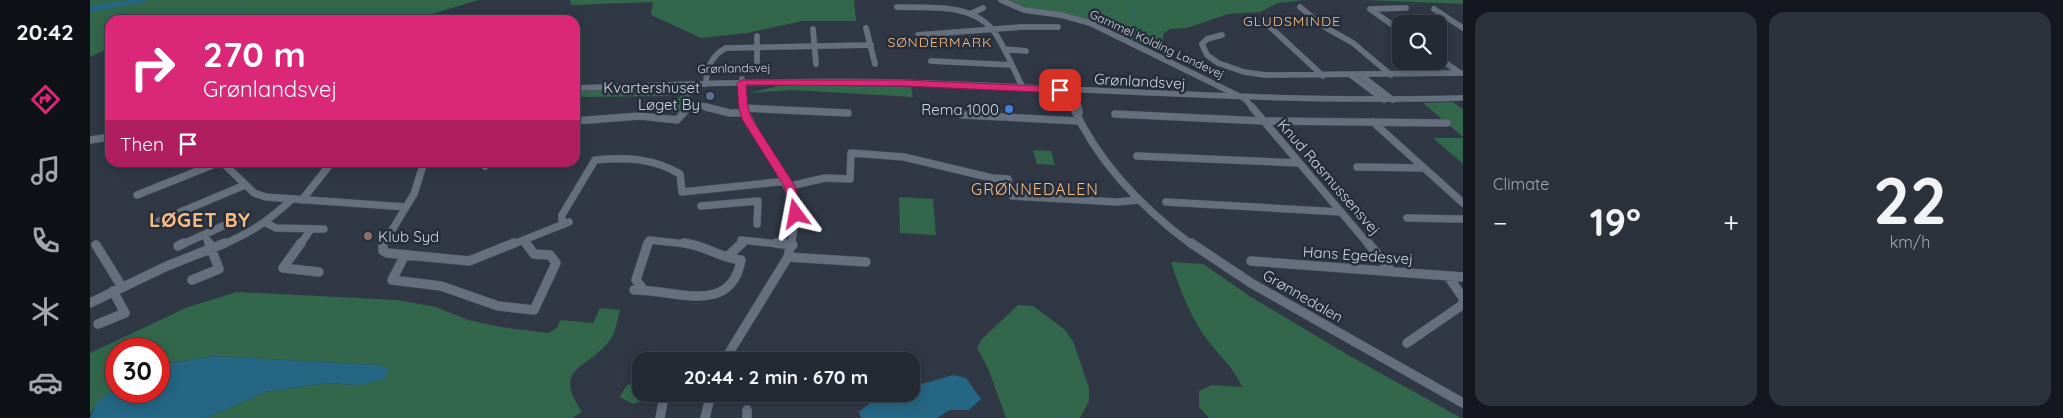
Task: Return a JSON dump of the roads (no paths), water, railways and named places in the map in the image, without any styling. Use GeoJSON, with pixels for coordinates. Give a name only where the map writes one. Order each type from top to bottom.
{"type":"FeatureCollection","features":[{"type":"Feature","properties":{"kind":"street","name":"Gammel Kolding Landevej"},"geometry":{"type":"LineString","coordinates":[[1001,0],[1024,10],[1061,15],[1090,23],[1224,86],[1245,99]]}},
{"type":"Feature","properties":{"kind":"street"},"geometry":{"type":"LineString","coordinates":[[897,7],[948,8],[972,13],[986,21],[993,30],[1022,86]]}},
{"type":"Feature","properties":{"kind":"street"},"geometry":{"type":"LineString","coordinates":[[1300,7],[1323,26],[1353,43],[1391,75]]}},
{"type":"Feature","properties":{"kind":"street"},"geometry":{"type":"LineString","coordinates":[[972,13],[983,8]]}},
{"type":"Feature","properties":{"kind":"street"},"geometry":{"type":"LineString","coordinates":[[1392,25],[1370,9],[1406,8]]}},
{"type":"Feature","properties":{"kind":"street"},"geometry":{"type":"LineString","coordinates":[[1434,9],[1463,28]]}},
{"type":"Feature","properties":{"kind":"street"},"geometry":{"type":"LineString","coordinates":[[1267,24],[1323,76]]}},
{"type":"Feature","properties":{"kind":"street"},"geometry":{"type":"LineString","coordinates":[[918,34],[1058,27]]}},
{"type":"Feature","properties":{"kind":"street"},"geometry":{"type":"LineString","coordinates":[[866,28],[875,64]]}},
{"type":"Feature","properties":{"kind":"street"},"geometry":{"type":"LineString","coordinates":[[812,29],[816,64]]}},
{"type":"Feature","properties":{"kind":"street"},"geometry":{"type":"LineString","coordinates":[[1222,35],[1207,39],[1202,44],[1202,50],[1222,65],[1256,74],[1362,76],[1461,73]]}},
{"type":"Feature","properties":{"kind":"street"},"geometry":{"type":"LineString","coordinates":[[757,36],[757,64]]}},
{"type":"Feature","properties":{"kind":"street"},"geometry":{"type":"LineString","coordinates":[[706,82],[717,52],[732,46],[871,46]]}},
{"type":"Feature","properties":{"kind":"street"},"geometry":{"type":"LineString","coordinates":[[1004,50],[1026,51]]}},
{"type":"Feature","properties":{"kind":"street"},"geometry":{"type":"LineString","coordinates":[[931,61],[1012,65]]}},
{"type":"Feature","properties":{"kind":"street"},"geometry":{"type":"LineString","coordinates":[[1447,63],[1461,73]]}},
{"type":"Feature","properties":{"kind":"street"},"geometry":{"type":"LineString","coordinates":[[1352,76],[1383,97]]}},
{"type":"Feature","properties":{"kind":"street"},"geometry":{"type":"LineString","coordinates":[[1362,76],[1383,97]]}},
{"type":"Feature","properties":{"kind":"street","name":"Grønlandsvej"},"geometry":{"type":"LineString","coordinates":[[580,84],[742,81],[863,82],[1022,86],[1245,99],[1463,94]]}},
{"type":"Feature","properties":{"kind":"street"},"geometry":{"type":"LineString","coordinates":[[730,352],[788,257],[793,245],[797,211],[788,184],[759,139],[744,111],[742,81]]}},
{"type":"Feature","properties":{"kind":"street","name":"Grønlandsvej"},"geometry":{"type":"LineString","coordinates":[[580,88],[706,82]]}},
{"type":"Feature","properties":{"kind":"street","name":"Grønlandsvej"},"geometry":{"type":"LineString","coordinates":[[1068,89],[1237,95],[1383,97],[1393,100],[1463,98]]}},
{"type":"Feature","properties":{"kind":"street","name":"Grønnedalen"},"geometry":{"type":"LineString","coordinates":[[1068,89],[1080,120],[1103,161],[1138,200],[1179,234],[1235,273],[1463,403]]}},
{"type":"Feature","properties":{"kind":"street","name":"Knud Rasmussensvej"},"geometry":{"type":"LineString","coordinates":[[1245,99],[1392,272]]}},
{"type":"Feature","properties":{"kind":"street"},"geometry":{"type":"LineString","coordinates":[[580,121],[640,116],[677,120],[692,103],[734,114],[744,111],[848,113]]}},
{"type":"Feature","properties":{"kind":"street"},"geometry":{"type":"LineString","coordinates":[[1115,114],[1263,121],[1447,123]]}},
{"type":"Feature","properties":{"kind":"street"},"geometry":{"type":"LineString","coordinates":[[962,115],[1080,120]]}},
{"type":"Feature","properties":{"kind":"street"},"geometry":{"type":"LineString","coordinates":[[1373,122],[1463,203]]}},
{"type":"Feature","properties":{"kind":"street"},"geometry":{"type":"LineString","coordinates":[[90,136],[105,134]]}},
{"type":"Feature","properties":{"kind":"street"},"geometry":{"type":"LineString","coordinates":[[90,140],[105,138]]}},
{"type":"Feature","properties":{"kind":"street"},"geometry":{"type":"LineString","coordinates":[[423,167],[419,183],[382,247],[387,253],[469,261],[565,224],[562,215],[595,160],[626,156],[670,167],[675,170],[680,174],[682,192],[788,184],[825,178],[850,179],[851,153],[895,155],[992,178],[1008,179],[1012,196],[1118,202],[1138,200]]}},
{"type":"Feature","properties":{"kind":"street"},"geometry":{"type":"LineString","coordinates":[[1137,156],[1298,163]]}},
{"type":"Feature","properties":{"kind":"street"},"geometry":{"type":"LineString","coordinates":[[137,195],[208,167]]}},
{"type":"Feature","properties":{"kind":"street"},"geometry":{"type":"LineString","coordinates":[[226,167],[254,193],[266,197],[406,207]]}},
{"type":"Feature","properties":{"kind":"street"},"geometry":{"type":"LineString","coordinates":[[302,200],[328,167]]}},
{"type":"Feature","properties":{"kind":"street"},"geometry":{"type":"LineString","coordinates":[[1358,167],[1424,168]]}},
{"type":"Feature","properties":{"kind":"street"},"geometry":{"type":"LineString","coordinates":[[159,221],[245,185]]}},
{"type":"Feature","properties":{"kind":"street"},"geometry":{"type":"LineString","coordinates":[[743,186],[746,202]]}},
{"type":"Feature","properties":{"kind":"street"},"geometry":{"type":"LineString","coordinates":[[90,303],[122,286],[246,235],[266,223],[291,200]]}},
{"type":"Feature","properties":{"kind":"street"},"geometry":{"type":"LineString","coordinates":[[701,206],[758,202],[757,224]]}},
{"type":"Feature","properties":{"kind":"street"},"geometry":{"type":"LineString","coordinates":[[1166,202],[1341,212]]}},
{"type":"Feature","properties":{"kind":"street"},"geometry":{"type":"LineString","coordinates":[[178,246],[245,216]]}},
{"type":"Feature","properties":{"kind":"street"},"geometry":{"type":"LineString","coordinates":[[1407,218],[1463,220]]}},
{"type":"Feature","properties":{"kind":"street"},"geometry":{"type":"LineString","coordinates":[[266,223],[276,228],[324,229]]}},
{"type":"Feature","properties":{"kind":"street"},"geometry":{"type":"LineString","coordinates":[[311,229],[283,268],[318,272]]}},
{"type":"Feature","properties":{"kind":"street"},"geometry":{"type":"LineString","coordinates":[[192,280],[219,269],[205,234]]}},
{"type":"Feature","properties":{"kind":"street"},"geometry":{"type":"LineString","coordinates":[[405,255],[392,280],[441,286],[498,306],[534,310],[556,264],[550,255],[534,254],[524,240]]}},
{"type":"Feature","properties":{"kind":"street"},"geometry":{"type":"LineString","coordinates":[[634,290],[643,289],[709,297],[728,287],[736,278],[741,260],[727,257],[701,245],[649,240],[636,280],[643,289]]}},
{"type":"Feature","properties":{"kind":"street"},"geometry":{"type":"LineString","coordinates":[[727,257],[742,241],[793,245]]}},
{"type":"Feature","properties":{"kind":"street"},"geometry":{"type":"LineString","coordinates":[[96,245],[122,286]]}},
{"type":"Feature","properties":{"kind":"street"},"geometry":{"type":"LineString","coordinates":[[788,257],[866,262]]}},
{"type":"Feature","properties":{"kind":"street","name":"Hans Egedesvej"},"geometry":{"type":"LineString","coordinates":[[1251,261],[1463,277]]}},
{"type":"Feature","properties":{"kind":"street"},"geometry":{"type":"LineString","coordinates":[[1448,276],[1463,298]]}},
{"type":"Feature","properties":{"kind":"street"},"geometry":{"type":"LineString","coordinates":[[98,324],[125,313],[113,291]]}},
{"type":"Feature","properties":{"kind":"street"},"geometry":{"type":"LineString","coordinates":[[1407,344],[1462,306],[1463,302]]}},
{"type":"Feature","properties":{"kind":"street"},"geometry":{"type":"LineString","coordinates":[[660,418],[663,402]]}},
{"type":"Feature","properties":{"kind":"street"},"geometry":{"type":"LineString","coordinates":[[705,418],[709,402]]}},
{"type":"Feature","properties":{"kind":"water"},"geometry":{"type":"Polygon","coordinates":[[[214,356],[377,365],[389,368],[385,379],[357,385],[326,383],[265,392],[207,418],[90,418],[96,403],[105,396],[105,403],[170,403],[170,363],[214,356]]]}},
{"type":"Feature","properties":{"kind":"water"},"geometry":{"type":"Polygon","coordinates":[[[953,375],[966,378],[981,399],[969,410],[950,410],[937,418],[861,418],[859,412],[873,402],[920,402],[920,384],[953,375]]]}},
{"type":"Feature","properties":{"kind":"waterway"},"geometry":{"type":"LineString","coordinates":[[90,9],[144,0]]}},
{"type":"Feature","properties":{"kind":"waterway"},"geometry":{"type":"LineString","coordinates":[[1131,0],[1133,20],[1145,28]]}},
{"type":"Feature","properties":{"kind":"waterway"},"geometry":{"type":"LineString","coordinates":[[238,15],[250,4]]}},
{"type":"Feature","properties":{"kind":"place","name":"Kvartershuset Løget By"},"geometry":{"type":"Point","coordinates":[710,96]}},
{"type":"Feature","properties":{"kind":"place","name":"Rema 1000"},"geometry":{"type":"Point","coordinates":[1009,109]}},
{"type":"Feature","properties":{"kind":"place","name":"Klub Syd"},"geometry":{"type":"Point","coordinates":[368,236]}},
{"type":"Feature","properties":{"kind":"district","name":"GLUDSMINDE"},"geometry":{"type":"Point","coordinates":[1292,21]}},
{"type":"Feature","properties":{"kind":"district","name":"SØNDERMARK"},"geometry":{"type":"Point","coordinates":[940,42]}},
{"type":"Feature","properties":{"kind":"district","name":"GRØNNEDALEN"},"geometry":{"type":"Point","coordinates":[1035,189]}},
{"type":"Feature","properties":{"kind":"district","name":"LØGET BY"},"geometry":{"type":"Point","coordinates":[200,219]}}]}
